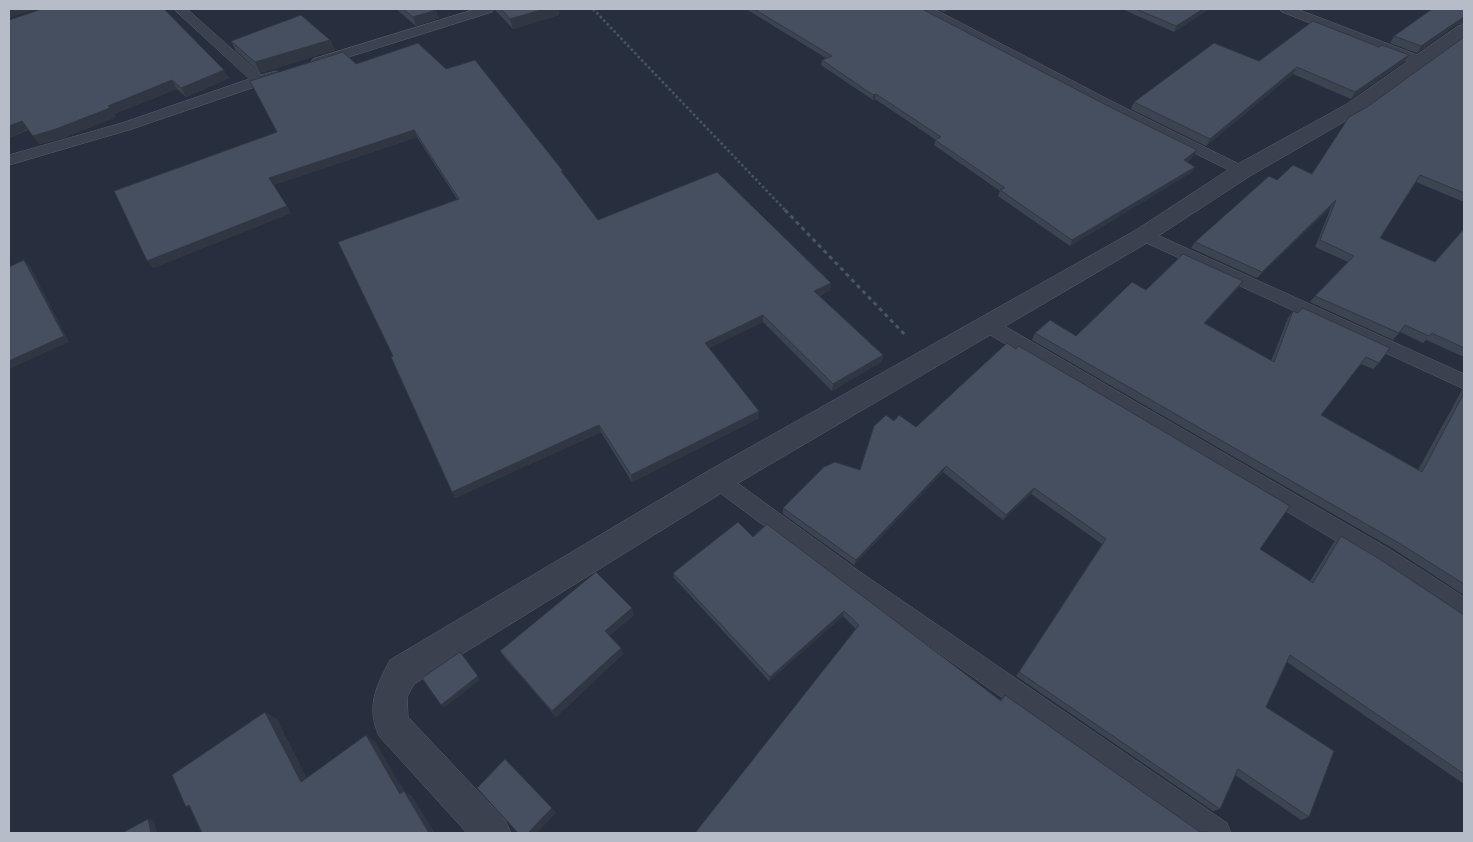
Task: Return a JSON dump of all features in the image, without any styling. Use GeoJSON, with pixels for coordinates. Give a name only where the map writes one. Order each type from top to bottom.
{"type":"FeatureCollection","features":[{"type":"Feature","properties":{"kind":"street"},"geometry":{"type":"LineString","coordinates":[[492,833],[391,724],[390,695],[402,672],[718,480],[1144,235],[1242,171],[1354,108],[1464,30]]}},
{"type":"Feature","properties":{"kind":"lane"},"geometry":{"type":"LineString","coordinates":[[180,9],[258,80]]}},
{"type":"Feature","properties":{"kind":"lane"},"geometry":{"type":"LineString","coordinates":[[304,66],[488,9]]}},
{"type":"Feature","properties":{"kind":"lane"},"geometry":{"type":"LineString","coordinates":[[925,9],[1116,109],[1242,171]]}},
{"type":"Feature","properties":{"kind":"lane"},"geometry":{"type":"LineString","coordinates":[[1286,9],[1322,17],[1420,61]]}},
{"type":"Feature","properties":{"kind":"lane"},"geometry":{"type":"LineString","coordinates":[[9,160],[127,126],[286,72]]}},
{"type":"Feature","properties":{"kind":"lane"},"geometry":{"type":"LineString","coordinates":[[1144,235],[1464,382]]}},
{"type":"Feature","properties":{"kind":"lane"},"geometry":{"type":"LineString","coordinates":[[988,325],[1383,557],[1464,610]]}},
{"type":"Feature","properties":{"kind":"lane"},"geometry":{"type":"LineString","coordinates":[[718,480],[855,581],[1217,833]]}},
{"type":"Feature","properties":{"kind":"path"},"geometry":{"type":"LineString","coordinates":[[593,9],[928,359]]}},
{"type":"Feature","properties":{"kind":"building"},"geometry":{"type":"Polygon","coordinates":[[[42,9],[164,9],[224,70],[181,88],[172,80],[108,106],[110,108],[33,136],[22,121],[9,126],[9,20],[42,9]]]}},
{"type":"Feature","properties":{"kind":"building"},"geometry":{"type":"Polygon","coordinates":[[[403,9],[435,9],[436,10],[413,17],[403,9]]]}},
{"type":"Feature","properties":{"kind":"building"},"geometry":{"type":"Polygon","coordinates":[[[501,9],[544,9],[510,19],[501,9]]]}},
{"type":"Feature","properties":{"kind":"building"},"geometry":{"type":"Polygon","coordinates":[[[754,9],[922,9],[1197,150],[1184,160],[1195,167],[1072,240],[1000,190],[1005,188],[935,140],[941,137],[876,94],[873,95],[822,60],[832,56],[754,9]]]}},
{"type":"Feature","properties":{"kind":"building"},"geometry":{"type":"Polygon","coordinates":[[[1136,9],[1203,9],[1176,26],[1136,9]]]}},
{"type":"Feature","properties":{"kind":"building"},"geometry":{"type":"Polygon","coordinates":[[[1432,9],[1464,9],[1464,17],[1421,46],[1394,36],[1432,9]]]}},
{"type":"Feature","properties":{"kind":"building"},"geometry":{"type":"Polygon","coordinates":[[[301,15],[330,40],[255,62],[231,41],[301,15]]]}},
{"type":"Feature","properties":{"kind":"building"},"geometry":{"type":"Polygon","coordinates":[[[1313,21],[1379,47],[1382,45],[1409,55],[1355,92],[1297,67],[1210,139],[1134,102],[1214,43],[1259,61],[1313,21]]]}},
{"type":"Feature","properties":{"kind":"building"},"geometry":{"type":"Polygon","coordinates":[[[1464,37],[1464,193],[1420,175],[1380,238],[1435,262],[1464,229],[1464,348],[1432,333],[1429,336],[1405,325],[1399,333],[1315,296],[1354,256],[1320,240],[1336,200],[1262,272],[1195,242],[1269,176],[1277,180],[1293,165],[1312,174],[1349,117],[1367,107],[1464,37]]]}},
{"type":"Feature","properties":{"kind":"building"},"geometry":{"type":"Polygon","coordinates":[[[418,43],[446,69],[475,60],[563,171],[561,171],[598,220],[717,172],[831,283],[814,291],[883,355],[833,384],[763,315],[705,343],[759,411],[631,475],[599,425],[452,492],[391,357],[393,356],[338,242],[459,199],[414,130],[269,178],[287,206],[147,261],[114,191],[277,132],[250,81],[343,52],[356,64],[418,43]]]}},
{"type":"Feature","properties":{"kind":"building"},"geometry":{"type":"Polygon","coordinates":[[[1183,254],[1243,281],[1204,323],[1274,362],[1293,311],[1298,313],[1303,308],[1390,348],[1379,363],[1366,357],[1321,415],[1422,472],[1464,393],[1464,584],[1399,543],[1035,333],[1050,320],[1076,336],[1132,282],[1146,290],[1183,254]]]}},
{"type":"Feature","properties":{"kind":"building"},"geometry":{"type":"Polygon","coordinates":[[[24,260],[64,336],[9,361],[9,267],[24,260]]]}},
{"type":"Feature","properties":{"kind":"building"},"geometry":{"type":"Polygon","coordinates":[[[1007,343],[1016,349],[1019,346],[1290,506],[1260,549],[1313,583],[1341,536],[1464,615],[1464,774],[1290,655],[1266,707],[1334,751],[1309,817],[1238,769],[1220,809],[1019,672],[1106,539],[1034,488],[1006,515],[946,466],[856,560],[783,508],[824,467],[835,462],[860,470],[874,426],[886,415],[894,421],[899,415],[916,427],[1007,343]]]}},
{"type":"Feature","properties":{"kind":"building"},"geometry":{"type":"Polygon","coordinates":[[[738,522],[753,537],[767,524],[1001,701],[1005,695],[1200,832],[1209,833],[695,833],[859,625],[844,611],[770,677],[673,573],[738,522]]]}},
{"type":"Feature","properties":{"kind":"building"},"geometry":{"type":"Polygon","coordinates":[[[596,572],[632,608],[605,631],[621,648],[552,711],[500,651],[596,572]]]}},
{"type":"Feature","properties":{"kind":"building"},"geometry":{"type":"Polygon","coordinates":[[[460,652],[478,676],[441,705],[422,678],[460,652]]]}},
{"type":"Feature","properties":{"kind":"building"},"geometry":{"type":"Polygon","coordinates":[[[265,712],[301,782],[366,735],[400,794],[404,791],[429,833],[202,833],[189,805],[186,807],[172,775],[265,712]]]}},
{"type":"Feature","properties":{"kind":"building"},"geometry":{"type":"Polygon","coordinates":[[[505,759],[552,808],[528,833],[518,833],[477,788],[505,759]]]}},
{"type":"Feature","properties":{"kind":"building"},"geometry":{"type":"Polygon","coordinates":[[[148,819],[151,833],[122,833],[148,819]]]}}]}
